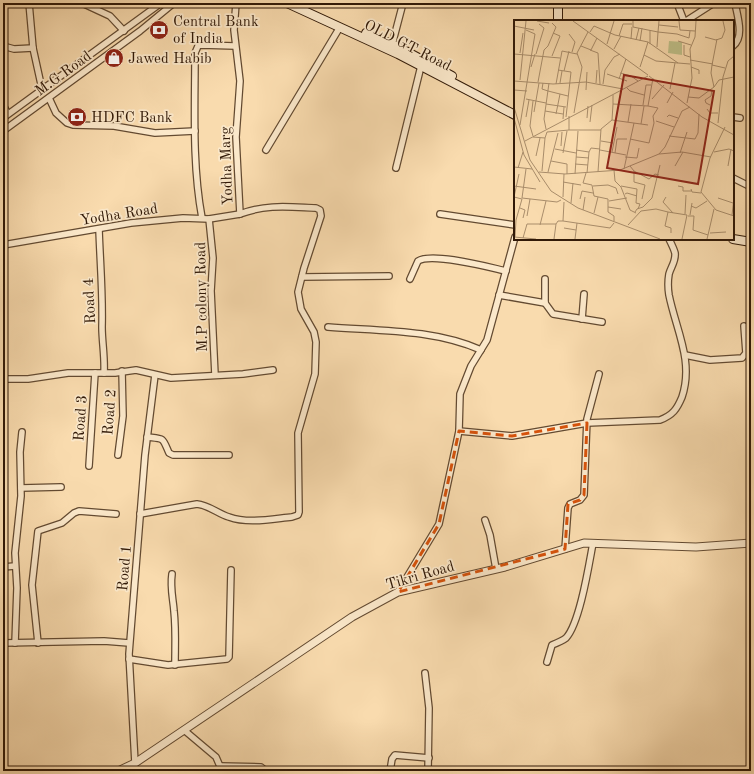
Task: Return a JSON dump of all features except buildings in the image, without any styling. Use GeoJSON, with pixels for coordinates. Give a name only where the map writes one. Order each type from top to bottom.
{"type":"FeatureCollection","features":[{"type":"Feature","properties":{"kind":"main road","name":"OLD GT Road"},"geometry":{"type":"LineString","coordinates":[[287,3],[421,66],[514,114]]}},
{"type":"Feature","properties":{"kind":"main road","name":"OLD GT Road"},"geometry":{"type":"LineString","coordinates":[[297,3],[392,45],[514,109]]}},
{"type":"Feature","properties":{"kind":"main road"},"geometry":{"type":"LineString","coordinates":[[558,3],[558,20]]}},
{"type":"Feature","properties":{"kind":"main road"},"geometry":{"type":"LineString","coordinates":[[734,234],[751,237]]}},
{"type":"Feature","properties":{"kind":"main road"},"geometry":{"type":"LineString","coordinates":[[734,239],[751,242]]}},
{"type":"Feature","properties":{"kind":"street"},"geometry":{"type":"LineString","coordinates":[[29,3],[33,48],[42,89]]}},
{"type":"Feature","properties":{"kind":"street"},"geometry":{"type":"LineString","coordinates":[[82,3],[110,16],[124,31]]}},
{"type":"Feature","properties":{"kind":"street","name":"M.G Road"},"geometry":{"type":"LineString","coordinates":[[3,118],[7,112],[124,31],[161,3]]}},
{"type":"Feature","properties":{"kind":"street","name":"M.G Road"},"geometry":{"type":"LineString","coordinates":[[3,131],[140,31],[174,3]]}},
{"type":"Feature","properties":{"kind":"street","name":"Yodha Marg"},"geometry":{"type":"LineString","coordinates":[[140,514],[197,504],[204,505],[228,517],[239,519],[283,518],[298,515],[300,506],[298,433],[315,374],[316,342],[314,332],[301,309],[298,300],[302,277],[321,216],[320,210],[316,208],[275,206],[251,210],[240,214],[236,137],[240,81],[235,46],[236,3]]}},
{"type":"Feature","properties":{"kind":"street"},"geometry":{"type":"LineString","coordinates":[[392,45],[403,3]]}},
{"type":"Feature","properties":{"kind":"street"},"geometry":{"type":"LineString","coordinates":[[677,3],[685,20]]}},
{"type":"Feature","properties":{"kind":"street"},"geometry":{"type":"LineString","coordinates":[[687,20],[714,3]]}},
{"type":"Feature","properties":{"kind":"street"},"geometry":{"type":"LineString","coordinates":[[734,45],[737,43],[739,36],[735,3]]}},
{"type":"Feature","properties":{"kind":"street"},"geometry":{"type":"LineString","coordinates":[[266,150],[340,27]]}},
{"type":"Feature","properties":{"kind":"street"},"geometry":{"type":"LineString","coordinates":[[202,218],[197,187],[195,131],[196,49],[201,45],[235,46]]}},
{"type":"Feature","properties":{"kind":"street"},"geometry":{"type":"LineString","coordinates":[[3,46],[14,49],[33,48]]}},
{"type":"Feature","properties":{"kind":"street"},"geometry":{"type":"LineString","coordinates":[[396,168],[421,66]]}},
{"type":"Feature","properties":{"kind":"street"},"geometry":{"type":"LineString","coordinates":[[49,98],[56,113],[67,123],[73,125],[114,126],[155,133],[195,131]]}},
{"type":"Feature","properties":{"kind":"street"},"geometry":{"type":"LineString","coordinates":[[3,105],[7,112]]}},
{"type":"Feature","properties":{"kind":"street"},"geometry":{"type":"LineString","coordinates":[[734,117],[740,118]]}},
{"type":"Feature","properties":{"kind":"street"},"geometry":{"type":"LineString","coordinates":[[734,178],[751,186]]}},
{"type":"Feature","properties":{"kind":"street","name":"Yodha Road"},"geometry":{"type":"LineString","coordinates":[[3,245],[99,228],[163,219],[209,219],[240,214]]}},
{"type":"Feature","properties":{"kind":"street"},"geometry":{"type":"LineString","coordinates":[[440,214],[514,225]]}},
{"type":"Feature","properties":{"kind":"street","name":"M.P colony Road"},"geometry":{"type":"LineString","coordinates":[[209,219],[213,258],[211,291],[215,375]]}},
{"type":"Feature","properties":{"kind":"street","name":"Road 4"},"geometry":{"type":"LineString","coordinates":[[99,228],[101,255],[100,283],[104,301],[104,373]]}},
{"type":"Feature","properties":{"kind":"street"},"geometry":{"type":"LineString","coordinates":[[398,592],[439,524],[459,431],[460,394],[471,366],[487,340],[514,240]]}},
{"type":"Feature","properties":{"kind":"street"},"geometry":{"type":"LineString","coordinates":[[459,431],[512,436],[587,423],[660,420],[671,416],[678,408],[687,383],[685,355],[669,294],[669,274],[674,262],[675,253],[669,240]]}},
{"type":"Feature","properties":{"kind":"street"},"geometry":{"type":"LineString","coordinates":[[410,279],[418,260],[426,257],[449,259],[506,271]]}},
{"type":"Feature","properties":{"kind":"street"},"geometry":{"type":"LineString","coordinates":[[302,277],[389,276]]}},
{"type":"Feature","properties":{"kind":"street"},"geometry":{"type":"LineString","coordinates":[[545,279],[545,303],[552,314],[602,322]]}},
{"type":"Feature","properties":{"kind":"street"},"geometry":{"type":"LineString","coordinates":[[582,320],[584,294]]}},
{"type":"Feature","properties":{"kind":"street"},"geometry":{"type":"LineString","coordinates":[[499,295],[545,303]]}},
{"type":"Feature","properties":{"kind":"street"},"geometry":{"type":"LineString","coordinates":[[685,355],[710,360],[742,358],[746,353],[744,326]]}},
{"type":"Feature","properties":{"kind":"street"},"geometry":{"type":"LineString","coordinates":[[328,327],[432,335],[455,340],[481,350]]}},
{"type":"Feature","properties":{"kind":"street"},"geometry":{"type":"LineString","coordinates":[[3,379],[28,379],[68,373],[104,373],[122,371],[143,371],[155,376],[171,378],[273,370]]}},
{"type":"Feature","properties":{"kind":"street","name":"Road 2"},"geometry":{"type":"LineString","coordinates":[[118,455],[123,416],[122,371]]}},
{"type":"Feature","properties":{"kind":"street","name":"Road 3"},"geometry":{"type":"LineString","coordinates":[[89,466],[94,373]]}},
{"type":"Feature","properties":{"kind":"street"},"geometry":{"type":"LineString","coordinates":[[565,548],[568,508],[570,504],[580,500],[584,495],[587,423],[599,374]]}},
{"type":"Feature","properties":{"kind":"street","name":"Road 1"},"geometry":{"type":"LineString","coordinates":[[135,763],[129,643],[147,436],[155,376]]}},
{"type":"Feature","properties":{"kind":"street"},"geometry":{"type":"LineString","coordinates":[[14,643],[17,588],[15,566],[21,488],[20,452],[22,432]]}},
{"type":"Feature","properties":{"kind":"street"},"geometry":{"type":"LineString","coordinates":[[147,436],[163,440],[166,443],[169,453],[173,455],[229,455]]}},
{"type":"Feature","properties":{"kind":"street"},"geometry":{"type":"LineString","coordinates":[[21,488],[61,487]]}},
{"type":"Feature","properties":{"kind":"street"},"geometry":{"type":"LineString","coordinates":[[38,643],[32,585],[38,531],[62,523],[74,513],[79,511],[116,514]]}},
{"type":"Feature","properties":{"kind":"street"},"geometry":{"type":"LineString","coordinates":[[484,520],[490,535],[496,569]]}},
{"type":"Feature","properties":{"kind":"street","name":"Tikri Road"},"geometry":{"type":"LineString","coordinates":[[118,771],[135,763],[352,617],[398,592],[496,569],[584,543],[696,547],[751,543]]}},
{"type":"Feature","properties":{"kind":"street"},"geometry":{"type":"LineString","coordinates":[[547,662],[552,646],[567,637],[573,625],[583,594],[593,543]]}},
{"type":"Feature","properties":{"kind":"street"},"geometry":{"type":"LineString","coordinates":[[3,567],[15,566]]}},
{"type":"Feature","properties":{"kind":"street"},"geometry":{"type":"LineString","coordinates":[[129,660],[175,665],[227,659],[230,657],[231,570]]}},
{"type":"Feature","properties":{"kind":"street"},"geometry":{"type":"LineString","coordinates":[[172,574],[171,594],[174,610],[175,665]]}},
{"type":"Feature","properties":{"kind":"street"},"geometry":{"type":"LineString","coordinates":[[3,643],[104,641],[129,643]]}},
{"type":"Feature","properties":{"kind":"street"},"geometry":{"type":"LineString","coordinates":[[425,673],[429,708],[428,771]]}},
{"type":"Feature","properties":{"kind":"street"},"geometry":{"type":"LineString","coordinates":[[184,730],[216,757],[222,769],[261,767],[266,771]]}},
{"type":"Feature","properties":{"kind":"street"},"geometry":{"type":"LineString","coordinates":[[390,771],[392,759],[395,755],[428,758]]}},
{"type":"Feature","properties":{"kind":"highlighted area"},"geometry":{"type":"Polygon","coordinates":[[[587,423],[584,495],[580,500],[568,504],[565,549],[398,592],[439,524],[459,431],[512,436],[587,423]]]}},
{"type":"Feature","properties":{"kind":"place","name":"Central Bank of India"},"geometry":{"type":"Point","coordinates":[159,30]}},
{"type":"Feature","properties":{"kind":"place","name":"Jawed Habib"},"geometry":{"type":"Point","coordinates":[114,58]}},
{"type":"Feature","properties":{"kind":"place","name":"HDFC Bank"},"geometry":{"type":"Point","coordinates":[77,117]}}]}
